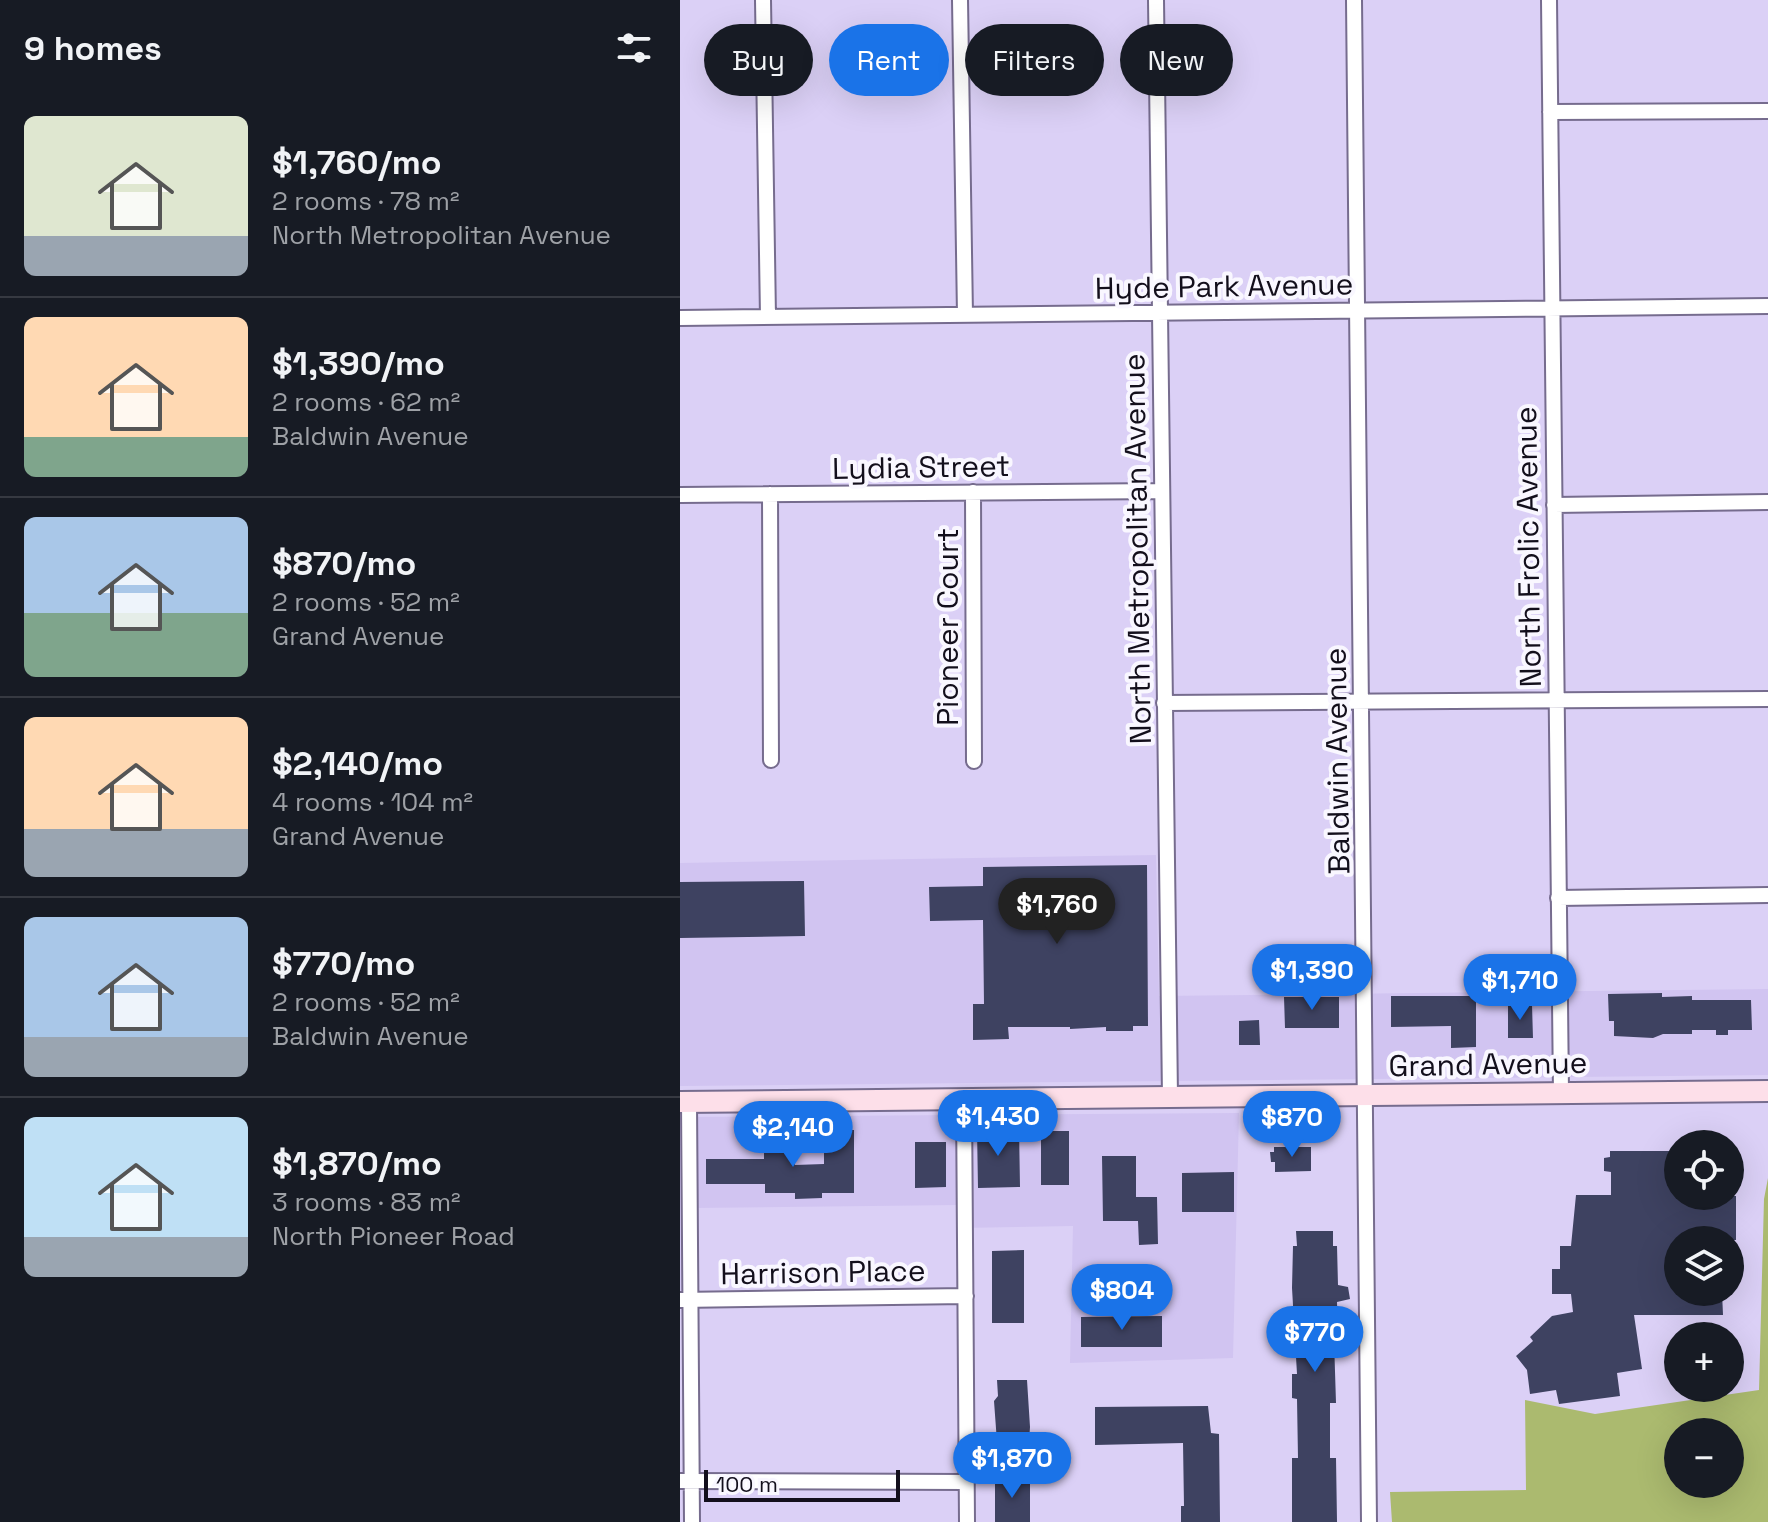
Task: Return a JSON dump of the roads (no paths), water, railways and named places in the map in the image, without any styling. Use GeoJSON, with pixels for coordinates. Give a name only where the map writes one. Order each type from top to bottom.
{"type":"FeatureCollection","features":[{"type":"Feature","properties":{"kind":"main road","name":"Grand Avenue"},"geometry":{"type":"LineString","coordinates":[[684,1102],[1768,1091]]}},
{"type":"Feature","properties":{"kind":"street"},"geometry":{"type":"LineString","coordinates":[[763,0],[768,317]]}},
{"type":"Feature","properties":{"kind":"street"},"geometry":{"type":"LineString","coordinates":[[960,0],[965,315]]}},
{"type":"Feature","properties":{"kind":"street","name":"North Metropolitan Avenue"},"geometry":{"type":"LineString","coordinates":[[1156,0],[1170,1097]]}},
{"type":"Feature","properties":{"kind":"street","name":"Baldwin Avenue"},"geometry":{"type":"LineString","coordinates":[[1354,0],[1369,1522]]}},
{"type":"Feature","properties":{"kind":"street","name":"North Frolic Avenue"},"geometry":{"type":"LineString","coordinates":[[1549,0],[1561,1093]]}},
{"type":"Feature","properties":{"kind":"street"},"geometry":{"type":"LineString","coordinates":[[1550,112],[1768,111]]}},
{"type":"Feature","properties":{"kind":"street","name":"Hyde Park Avenue"},"geometry":{"type":"LineString","coordinates":[[680,318],[1768,306]]}},
{"type":"Feature","properties":{"kind":"street","name":"Lydia Street"},"geometry":{"type":"LineString","coordinates":[[680,495],[1162,491]]}},
{"type":"Feature","properties":{"kind":"street","name":"Pioneer Court"},"geometry":{"type":"LineString","coordinates":[[973,492],[974,761]]}},
{"type":"Feature","properties":{"kind":"street"},"geometry":{"type":"LineString","coordinates":[[770,494],[771,760]]}},
{"type":"Feature","properties":{"kind":"street"},"geometry":{"type":"LineString","coordinates":[[1554,505],[1768,502]]}},
{"type":"Feature","properties":{"kind":"street"},"geometry":{"type":"LineString","coordinates":[[1164,703],[1768,699]]}},
{"type":"Feature","properties":{"kind":"street"},"geometry":{"type":"LineString","coordinates":[[1558,898],[1768,895]]}},
{"type":"Feature","properties":{"kind":"street"},"geometry":{"type":"LineString","coordinates":[[964,1099],[967,1522]]}},
{"type":"Feature","properties":{"kind":"street"},"geometry":{"type":"LineString","coordinates":[[684,1102],[686,1481],[692,1522]]}},
{"type":"Feature","properties":{"kind":"street","name":"Harrison Place"},"geometry":{"type":"LineString","coordinates":[[685,1300],[966,1296]]}},
{"type":"Feature","properties":{"kind":"street"},"geometry":{"type":"LineString","coordinates":[[686,1481],[967,1482]]}}]}
